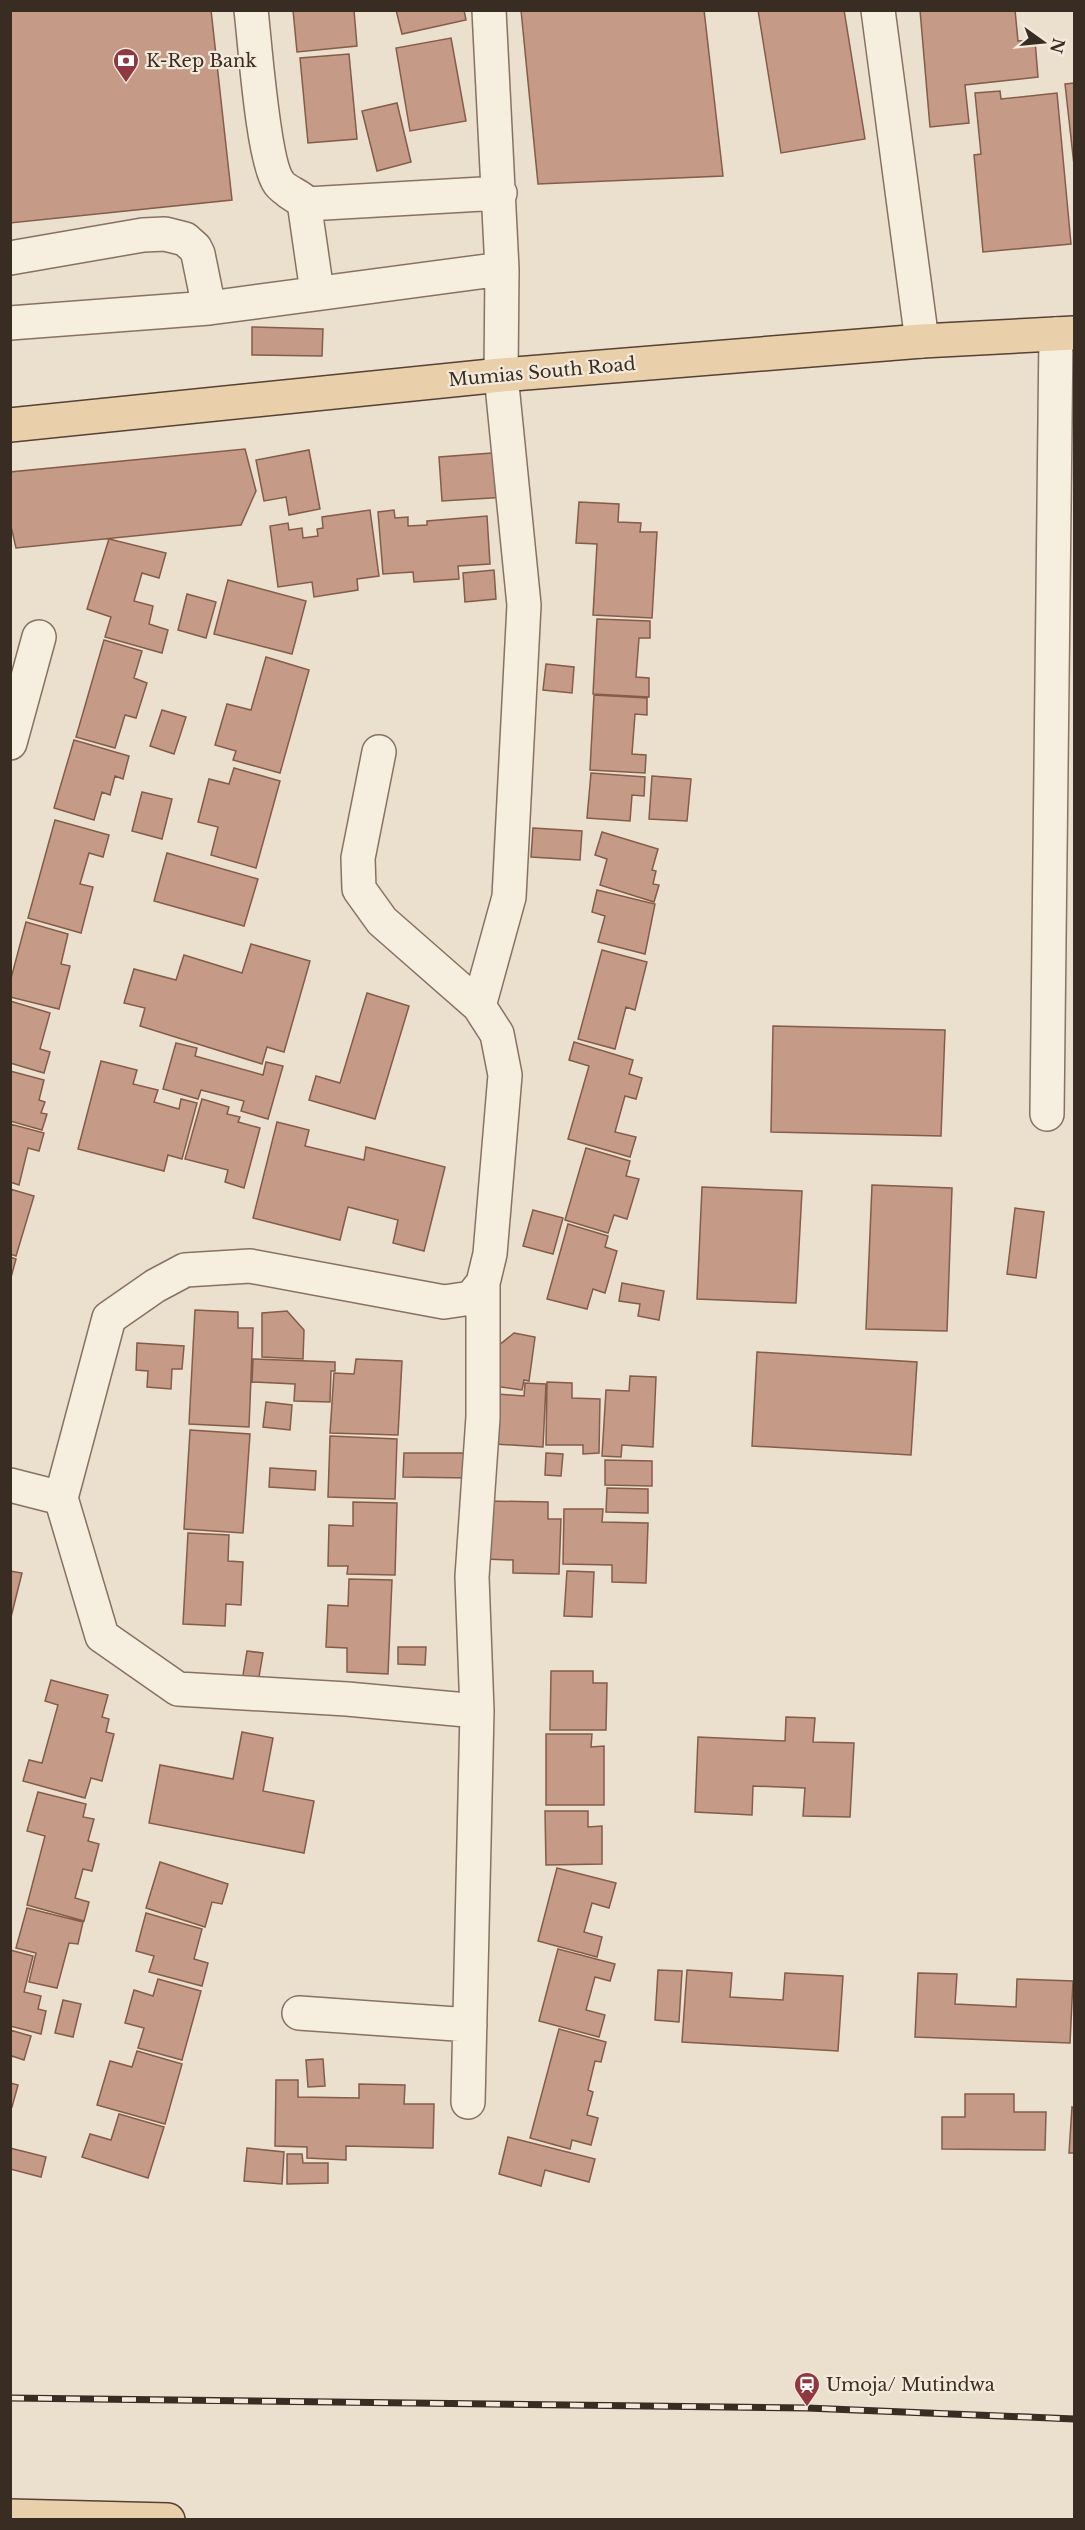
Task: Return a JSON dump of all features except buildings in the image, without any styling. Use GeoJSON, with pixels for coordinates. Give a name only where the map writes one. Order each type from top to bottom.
{"type":"FeatureCollection","features":[{"type":"Feature","properties":{"kind":"main road","name":"Mumias South Road"},"geometry":{"type":"LineString","coordinates":[[10,425],[501,375],[922,341],[1065,333]]}},
{"type":"Feature","properties":{"kind":"main road"},"geometry":{"type":"LineString","coordinates":[[10,2516],[168,2520]]}},
{"type":"Feature","properties":{"kind":"street"},"geometry":{"type":"LineString","coordinates":[[251,10],[268,150],[278,181],[285,189],[304,202],[317,292]]}},
{"type":"Feature","properties":{"kind":"street"},"geometry":{"type":"LineString","coordinates":[[479,1006],[509,897],[524,605],[501,375],[500,194],[489,10]]}},
{"type":"Feature","properties":{"kind":"street"},"geometry":{"type":"LineString","coordinates":[[878,10],[922,341]]}},
{"type":"Feature","properties":{"kind":"street"},"geometry":{"type":"LineString","coordinates":[[285,189],[300,196],[307,204],[500,194]]}},
{"type":"Feature","properties":{"kind":"street"},"geometry":{"type":"LineString","coordinates":[[10,258],[143,235],[174,234],[185,239],[198,254],[209,308]]}},
{"type":"Feature","properties":{"kind":"street"},"geometry":{"type":"LineString","coordinates":[[10,323],[209,308],[502,269]]}},
{"type":"Feature","properties":{"kind":"street"},"geometry":{"type":"LineString","coordinates":[[1047,1114],[1065,333]]}},
{"type":"Feature","properties":{"kind":"street"},"geometry":{"type":"LineString","coordinates":[[10,743],[17,692],[39,637]]}},
{"type":"Feature","properties":{"kind":"street"},"geometry":{"type":"LineString","coordinates":[[379,752],[358,858],[359,889],[382,921],[479,1006],[497,1034],[505,1075],[490,1254],[483,1283],[483,1417],[472,1577],[477,1712],[468,2102]]}},
{"type":"Feature","properties":{"kind":"street"},"geometry":{"type":"LineString","coordinates":[[477,1712],[347,1699],[178,1689],[102,1636],[61,1498],[109,1318],[155,1286],[185,1270],[250,1266],[444,1302],[471,1298],[483,1283]]}},
{"type":"Feature","properties":{"kind":"street"},"geometry":{"type":"LineString","coordinates":[[10,1485],[61,1498]]}},
{"type":"Feature","properties":{"kind":"street"},"geometry":{"type":"LineString","coordinates":[[299,2013],[470,2025]]}},
{"type":"Feature","properties":{"kind":"railway"},"geometry":{"type":"LineString","coordinates":[[10,2398],[807,2408],[1074,2419]]}},
{"type":"Feature","properties":{"kind":"place","name":"K-Rep Bank"},"geometry":{"type":"Point","coordinates":[126,84]}},
{"type":"Feature","properties":{"kind":"place","name":"Umoja/ Mutindwa"},"geometry":{"type":"Point","coordinates":[807,2408]}}]}
